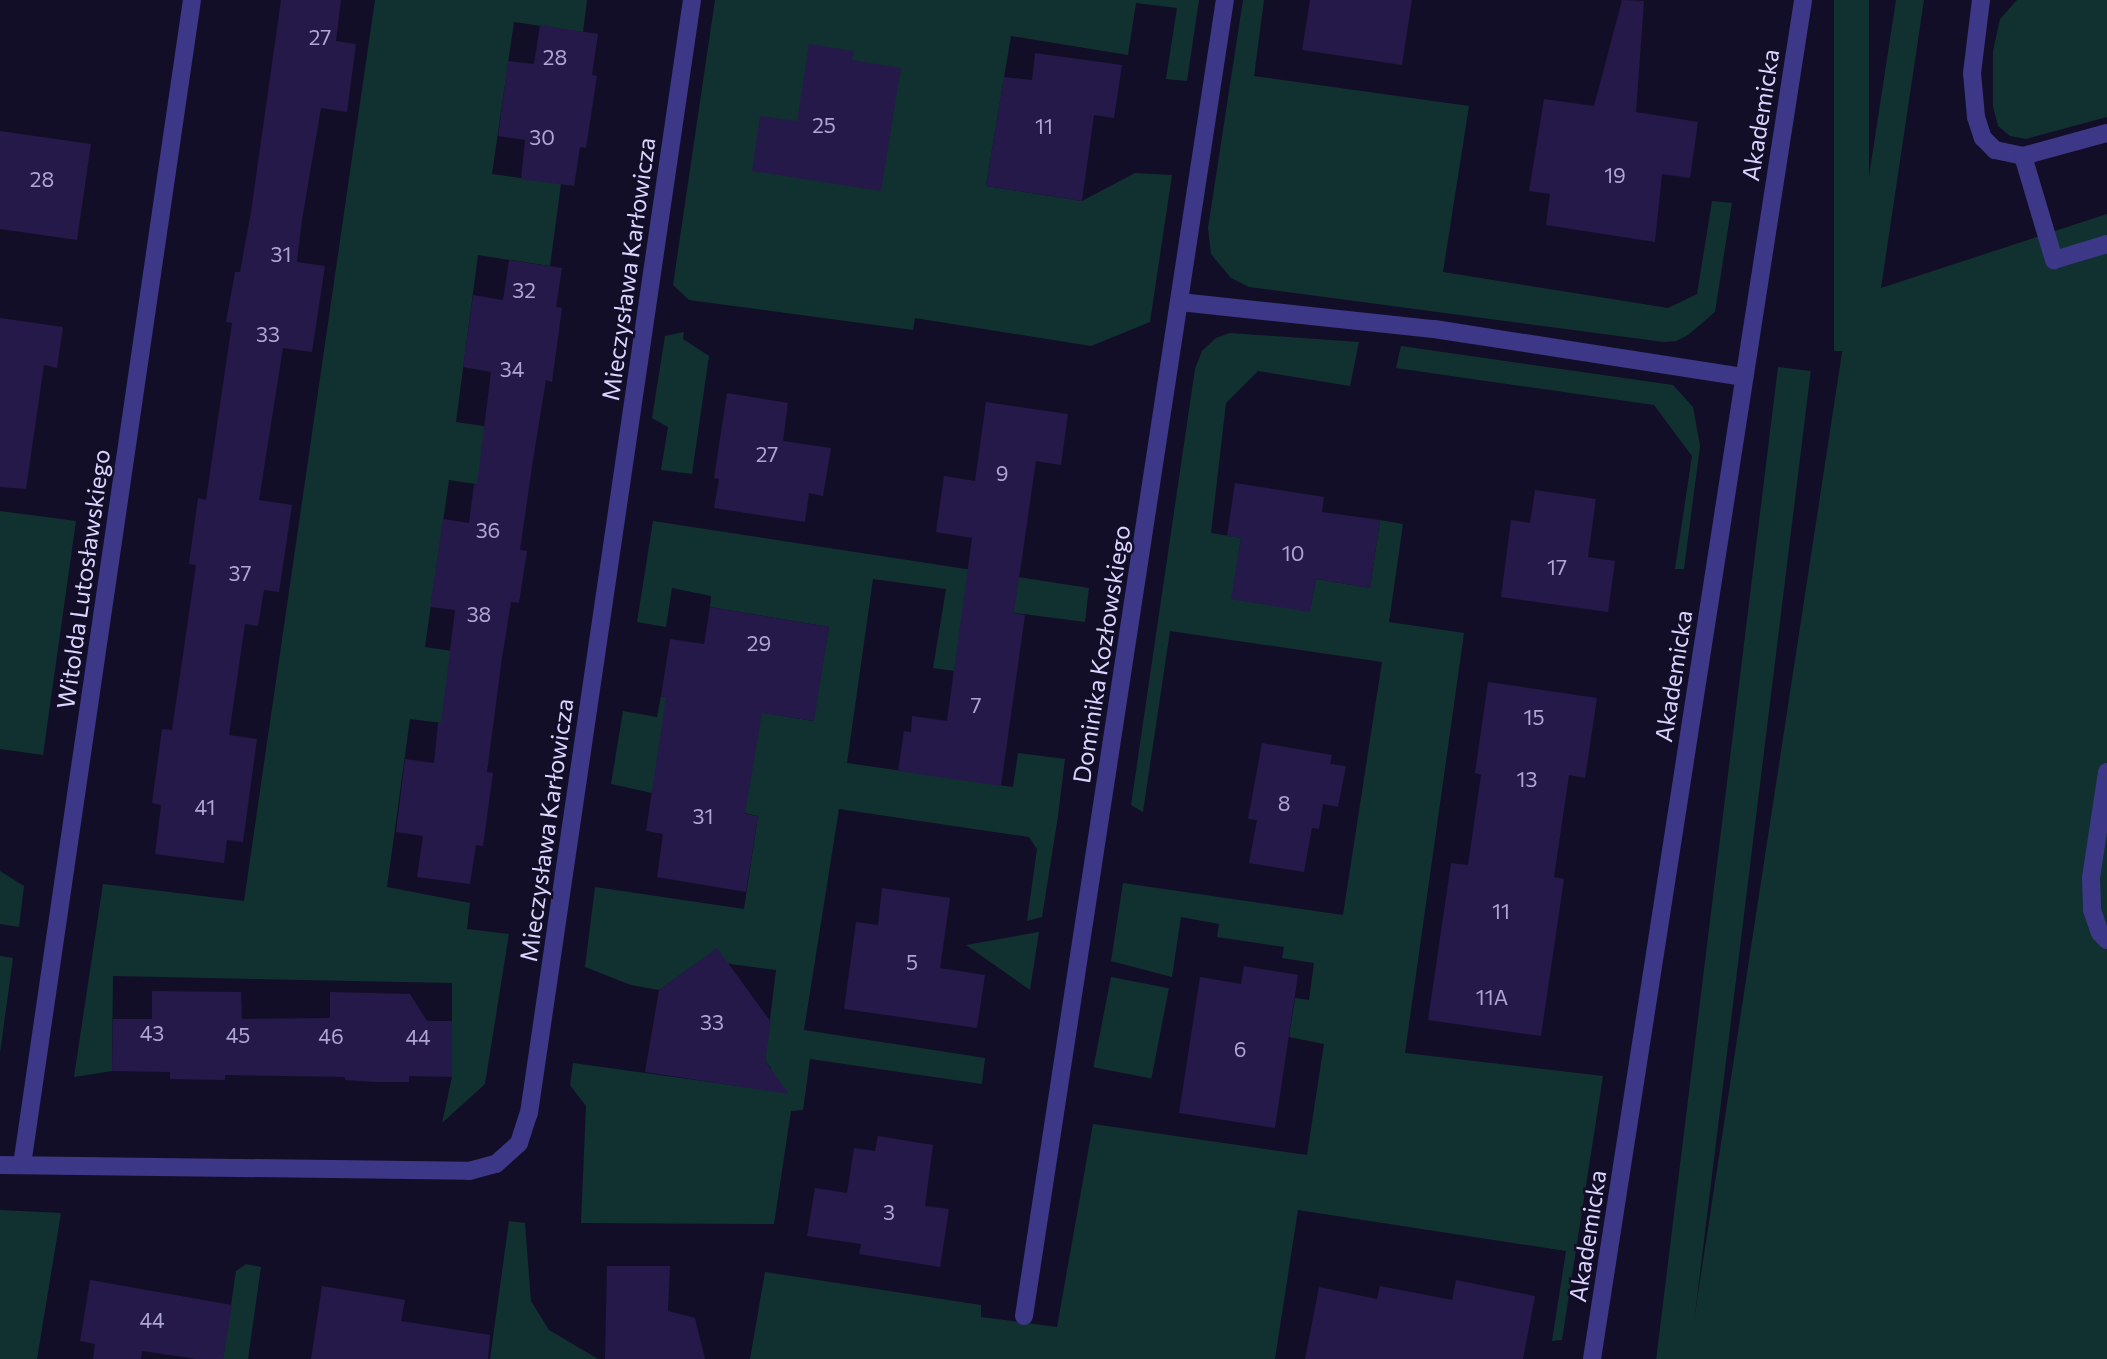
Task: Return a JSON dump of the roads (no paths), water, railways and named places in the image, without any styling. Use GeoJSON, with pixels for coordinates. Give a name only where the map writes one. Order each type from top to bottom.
{"type":"FeatureCollection","features":[{"type":"Feature","properties":{"kind":"street","name":"Witolda Lutosławskiego"},"geometry":{"type":"LineString","coordinates":[[22,1166],[192,0]]}},
{"type":"Feature","properties":{"kind":"street","name":"Mieczysława Karłowicza"},"geometry":{"type":"LineString","coordinates":[[0,1165],[469,1171],[496,1164],[519,1143],[529,1113],[692,0]]}},
{"type":"Feature","properties":{"kind":"street","name":"Dominika Kozłowskiego"},"geometry":{"type":"LineString","coordinates":[[1024,1316],[1181,302],[1225,0]]}},
{"type":"Feature","properties":{"kind":"street","name":"Akademicka"},"geometry":{"type":"LineString","coordinates":[[1592,1359],[1802,0]]}},
{"type":"Feature","properties":{"kind":"street"},"geometry":{"type":"LineString","coordinates":[[1981,0],[1972,73],[1976,117],[1983,138],[1995,150],[2023,156],[2107,133]]}},
{"type":"Feature","properties":{"kind":"street"},"geometry":{"type":"LineString","coordinates":[[2023,156],[2054,260],[2107,244]]}},
{"type":"Feature","properties":{"kind":"street"},"geometry":{"type":"LineString","coordinates":[[1181,302],[1434,329],[1744,377]]}},
{"type":"Feature","properties":{"kind":"street"},"geometry":{"type":"LineString","coordinates":[[2107,772],[2099,874],[2092,910],[2100,933],[2107,940]]}}]}
